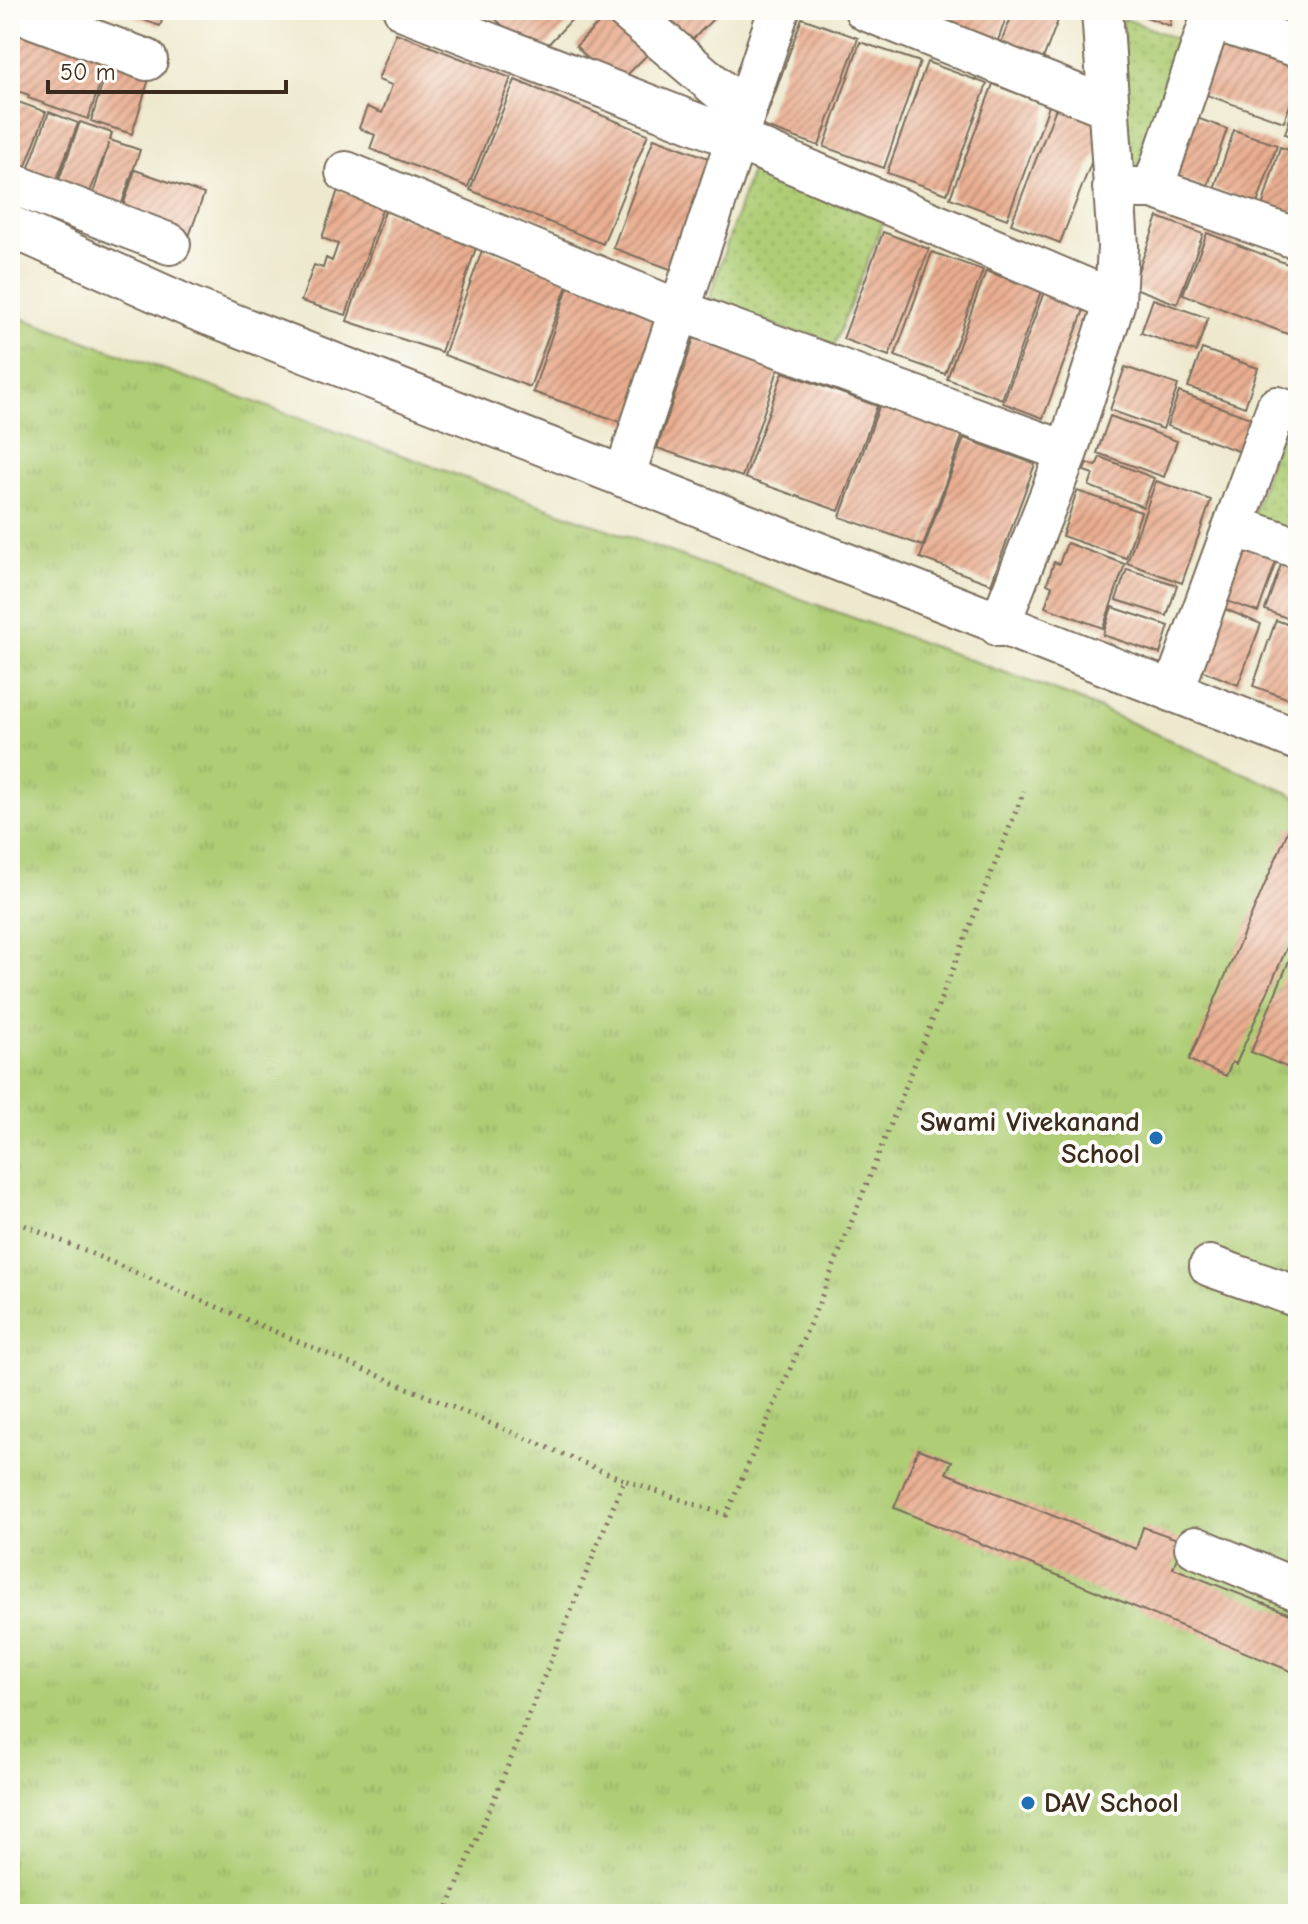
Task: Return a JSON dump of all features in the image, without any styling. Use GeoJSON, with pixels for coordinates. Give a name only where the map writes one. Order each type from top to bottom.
{"type":"FeatureCollection","features":[{"type":"Feature","properties":{"kind":"street"},"geometry":{"type":"LineString","coordinates":[[12,10],[147,60]]}},
{"type":"Feature","properties":{"kind":"street"},"geometry":{"type":"LineString","coordinates":[[404,10],[741,126],[1115,301]]}},
{"type":"Feature","properties":{"kind":"street"},"geometry":{"type":"LineString","coordinates":[[626,10],[741,126]]}},
{"type":"Feature","properties":{"kind":"street"},"geometry":{"type":"LineString","coordinates":[[624,477],[779,10]]}},
{"type":"Feature","properties":{"kind":"street"},"geometry":{"type":"LineString","coordinates":[[865,10],[1108,107]]}},
{"type":"Feature","properties":{"kind":"street"},"geometry":{"type":"LineString","coordinates":[[999,626],[1067,452],[1115,301],[1118,246],[1102,10]]}},
{"type":"Feature","properties":{"kind":"street"},"geometry":{"type":"LineString","coordinates":[[1153,188],[1213,14],[1298,47]]}},
{"type":"Feature","properties":{"kind":"street"},"geometry":{"type":"LineString","coordinates":[[346,172],[681,311],[1067,452]]}},
{"type":"Feature","properties":{"kind":"street"},"geometry":{"type":"LineString","coordinates":[[10,183],[170,244]]}},
{"type":"Feature","properties":{"kind":"street"},"geometry":{"type":"LineString","coordinates":[[1113,188],[1153,188],[1298,239]]}},
{"type":"Feature","properties":{"kind":"street"},"geometry":{"type":"LineString","coordinates":[[10,226],[232,324],[999,626],[1298,740]]}},
{"type":"Feature","properties":{"kind":"street"},"geometry":{"type":"LineString","coordinates":[[1173,692],[1277,407],[1298,414]]}},
{"type":"Feature","properties":{"kind":"street"},"geometry":{"type":"LineString","coordinates":[[1234,526],[1298,548]]}},
{"type":"Feature","properties":{"kind":"street"},"geometry":{"type":"LineString","coordinates":[[1210,1266],[1298,1297]]}},
{"type":"Feature","properties":{"kind":"street"},"geometry":{"type":"LineString","coordinates":[[1195,1547],[1298,1590]]}},
{"type":"Feature","properties":{"kind":"path"},"geometry":{"type":"LineString","coordinates":[[10,1219],[624,1480],[726,1515],[819,1303],[1024,791]]}},
{"type":"Feature","properties":{"kind":"path"},"geometry":{"type":"LineString","coordinates":[[445,1914],[624,1480]]}},
{"type":"Feature","properties":{"kind":"green space"},"geometry":{"type":"Polygon","coordinates":[[[1123,18],[1180,40],[1147,177],[1126,174],[1123,18]]]}},
{"type":"Feature","properties":{"kind":"green space"},"geometry":{"type":"Polygon","coordinates":[[[751,171],[884,220],[833,348],[709,299],[751,171]]]}},
{"type":"Feature","properties":{"kind":"green space"},"geometry":{"type":"Polygon","coordinates":[[[10,314],[1073,697],[1298,797],[1298,1914],[10,1914],[10,314]]]}},
{"type":"Feature","properties":{"kind":"green space"},"geometry":{"type":"Polygon","coordinates":[[[1282,427],[1298,432],[1298,541],[1249,526],[1282,427]]]}},
{"type":"Feature","properties":{"kind":"building"},"geometry":{"type":"Polygon","coordinates":[[[117,10],[166,10],[160,26],[117,10]]]}},
{"type":"Feature","properties":{"kind":"building"},"geometry":{"type":"Polygon","coordinates":[[[486,10],[581,10],[536,57],[486,10]]]}},
{"type":"Feature","properties":{"kind":"building"},"geometry":{"type":"Polygon","coordinates":[[[653,10],[722,10],[687,45],[653,10]]]}},
{"type":"Feature","properties":{"kind":"building"},"geometry":{"type":"Polygon","coordinates":[[[913,10],[950,10],[945,22],[913,10]]]}},
{"type":"Feature","properties":{"kind":"building"},"geometry":{"type":"Polygon","coordinates":[[[953,10],[1009,10],[997,43],[947,24],[953,10]]]}},
{"type":"Feature","properties":{"kind":"building"},"geometry":{"type":"Polygon","coordinates":[[[1014,10],[1062,10],[1041,64],[999,48],[1014,10]]]}},
{"type":"Feature","properties":{"kind":"building"},"geometry":{"type":"Polygon","coordinates":[[[1128,10],[1172,10],[1170,26],[1128,10]]]}},
{"type":"Feature","properties":{"kind":"building"},"geometry":{"type":"Polygon","coordinates":[[[608,14],[648,54],[615,87],[576,46],[608,14]]]}},
{"type":"Feature","properties":{"kind":"building"},"geometry":{"type":"Polygon","coordinates":[[[802,18],[858,38],[819,146],[763,126],[802,18]]]}},
{"type":"Feature","properties":{"kind":"building"},"geometry":{"type":"Polygon","coordinates":[[[10,25],[110,55],[88,119],[28,98],[29,95],[10,88],[10,25]]]}},
{"type":"Feature","properties":{"kind":"building"},"geometry":{"type":"Polygon","coordinates":[[[396,33],[511,78],[468,187],[370,149],[375,135],[359,128],[367,107],[382,113],[392,85],[378,80],[396,33]]]}},
{"type":"Feature","properties":{"kind":"building"},"geometry":{"type":"Polygon","coordinates":[[[1218,34],[1298,62],[1298,81],[1284,122],[1198,92],[1218,34]]]}},
{"type":"Feature","properties":{"kind":"building"},"geometry":{"type":"Polygon","coordinates":[[[860,42],[920,62],[884,168],[824,147],[860,42]]]}},
{"type":"Feature","properties":{"kind":"building"},"geometry":{"type":"Polygon","coordinates":[[[110,60],[151,73],[132,134],[91,121],[110,60]]]}},
{"type":"Feature","properties":{"kind":"building"},"geometry":{"type":"Polygon","coordinates":[[[927,62],[987,84],[947,194],[887,173],[927,62]]]}},
{"type":"Feature","properties":{"kind":"building"},"geometry":{"type":"Polygon","coordinates":[[[515,80],[648,134],[603,244],[470,190],[515,80]]]}},
{"type":"Feature","properties":{"kind":"building"},"geometry":{"type":"Polygon","coordinates":[[[993,84],[1049,106],[1007,219],[950,198],[993,84]]]}},
{"type":"Feature","properties":{"kind":"building"},"geometry":{"type":"Polygon","coordinates":[[[1298,95],[1298,138],[1285,134],[1298,95]]]}},
{"type":"Feature","properties":{"kind":"building"},"geometry":{"type":"Polygon","coordinates":[[[10,99],[46,112],[21,179],[10,175],[10,99]]]}},
{"type":"Feature","properties":{"kind":"building"},"geometry":{"type":"Polygon","coordinates":[[[1058,103],[1107,122],[1060,243],[1011,224],[1058,103]]]}},
{"type":"Feature","properties":{"kind":"building"},"geometry":{"type":"Polygon","coordinates":[[[49,112],[78,123],[54,187],[26,176],[49,112]]]}},
{"type":"Feature","properties":{"kind":"building"},"geometry":{"type":"Polygon","coordinates":[[[1186,114],[1227,129],[1207,188],[1165,174],[1186,114]]]}},
{"type":"Feature","properties":{"kind":"building"},"geometry":{"type":"Polygon","coordinates":[[[80,122],[112,133],[110,140],[140,150],[120,209],[91,200],[109,143],[87,200],[56,188],[80,122]]]}},
{"type":"Feature","properties":{"kind":"building"},"geometry":{"type":"Polygon","coordinates":[[[1234,130],[1277,145],[1257,204],[1214,189],[1234,130]]]}},
{"type":"Feature","properties":{"kind":"building"},"geometry":{"type":"Polygon","coordinates":[[[654,138],[722,163],[681,273],[613,248],[654,138]]]}},
{"type":"Feature","properties":{"kind":"building"},"geometry":{"type":"Polygon","coordinates":[[[1280,147],[1298,153],[1297,218],[1262,207],[1280,147]]]}},
{"type":"Feature","properties":{"kind":"building"},"geometry":{"type":"Polygon","coordinates":[[[135,170],[204,194],[186,245],[118,221],[135,170]]]}},
{"type":"Feature","properties":{"kind":"building"},"geometry":{"type":"Polygon","coordinates":[[[338,190],[384,204],[346,315],[301,301],[314,265],[323,268],[326,258],[332,261],[338,244],[322,238],[338,190]]]}},
{"type":"Feature","properties":{"kind":"building"},"geometry":{"type":"Polygon","coordinates":[[[385,211],[478,242],[441,352],[347,321],[385,211]]]}},
{"type":"Feature","properties":{"kind":"building"},"geometry":{"type":"Polygon","coordinates":[[[1158,217],[1203,234],[1177,304],[1132,287],[1158,217]]]}},
{"type":"Feature","properties":{"kind":"building"},"geometry":{"type":"Polygon","coordinates":[[[883,232],[929,249],[889,356],[843,339],[883,232]]]}},
{"type":"Feature","properties":{"kind":"building"},"geometry":{"type":"Polygon","coordinates":[[[1207,233],[1298,268],[1298,338],[1183,294],[1207,233]]]}},
{"type":"Feature","properties":{"kind":"building"},"geometry":{"type":"Polygon","coordinates":[[[483,248],[569,280],[530,387],[444,355],[483,248]]]}},
{"type":"Feature","properties":{"kind":"building"},"geometry":{"type":"Polygon","coordinates":[[[932,252],[983,270],[945,374],[895,356],[932,252]]]}},
{"type":"Feature","properties":{"kind":"building"},"geometry":{"type":"Polygon","coordinates":[[[986,271],[1041,291],[1002,399],[947,379],[986,271]]]}},
{"type":"Feature","properties":{"kind":"building"},"geometry":{"type":"Polygon","coordinates":[[[570,281],[668,314],[630,425],[533,392],[570,281]]]}},
{"type":"Feature","properties":{"kind":"building"},"geometry":{"type":"Polygon","coordinates":[[[1044,292],[1085,307],[1043,418],[1003,403],[1044,292]]]}},
{"type":"Feature","properties":{"kind":"building"},"geometry":{"type":"Polygon","coordinates":[[[1153,299],[1208,318],[1196,352],[1141,333],[1153,299]]]}},
{"type":"Feature","properties":{"kind":"building"},"geometry":{"type":"Polygon","coordinates":[[[694,338],[779,367],[742,477],[657,448],[694,338]]]}},
{"type":"Feature","properties":{"kind":"building"},"geometry":{"type":"Polygon","coordinates":[[[1202,349],[1258,368],[1245,407],[1188,387],[1202,349]]]}},
{"type":"Feature","properties":{"kind":"building"},"geometry":{"type":"Polygon","coordinates":[[[1125,367],[1178,385],[1163,429],[1110,410],[1125,367]]]}},
{"type":"Feature","properties":{"kind":"building"},"geometry":{"type":"Polygon","coordinates":[[[783,372],[877,406],[839,511],[745,478],[783,372]]]}},
{"type":"Feature","properties":{"kind":"building"},"geometry":{"type":"Polygon","coordinates":[[[1179,392],[1253,419],[1241,452],[1167,426],[1179,392]]]}},
{"type":"Feature","properties":{"kind":"building"},"geometry":{"type":"Polygon","coordinates":[[[880,404],[963,434],[923,546],[840,517],[880,404]]]}},
{"type":"Feature","properties":{"kind":"building"},"geometry":{"type":"Polygon","coordinates":[[[1110,416],[1177,441],[1164,477],[1097,453],[1110,416]]]}},
{"type":"Feature","properties":{"kind":"building"},"geometry":{"type":"Polygon","coordinates":[[[964,438],[1035,464],[991,584],[920,558],[964,438]]]}},
{"type":"Feature","properties":{"kind":"building"},"geometry":{"type":"Polygon","coordinates":[[[1100,457],[1154,478],[1143,507],[1089,486],[1093,474],[1084,471],[1087,463],[1096,466],[1100,457]]]}},
{"type":"Feature","properties":{"kind":"building"},"geometry":{"type":"Polygon","coordinates":[[[1156,481],[1211,500],[1182,583],[1127,563],[1156,481]]]}},
{"type":"Feature","properties":{"kind":"building"},"geometry":{"type":"Polygon","coordinates":[[[1077,491],[1141,512],[1126,558],[1062,536],[1077,491]]]}},
{"type":"Feature","properties":{"kind":"building"},"geometry":{"type":"Polygon","coordinates":[[[1067,543],[1125,564],[1103,628],[1045,607],[1052,586],[1047,584],[1054,562],[1059,564],[1067,543]]]}},
{"type":"Feature","properties":{"kind":"building"},"geometry":{"type":"Polygon","coordinates":[[[1237,545],[1277,559],[1258,612],[1218,598],[1237,545]]]}},
{"type":"Feature","properties":{"kind":"building"},"geometry":{"type":"Polygon","coordinates":[[[1283,559],[1298,565],[1298,622],[1265,610],[1283,559]]]}},
{"type":"Feature","properties":{"kind":"building"},"geometry":{"type":"Polygon","coordinates":[[[1127,569],[1177,585],[1167,616],[1116,600],[1127,569]]]}},
{"type":"Feature","properties":{"kind":"building"},"geometry":{"type":"Polygon","coordinates":[[[1112,607],[1169,626],[1160,654],[1103,635],[1112,607]]]}},
{"type":"Feature","properties":{"kind":"building"},"geometry":{"type":"Polygon","coordinates":[[[1225,609],[1261,624],[1238,685],[1201,670],[1225,609]]]}},
{"type":"Feature","properties":{"kind":"building"},"geometry":{"type":"Polygon","coordinates":[[[1276,620],[1298,628],[1298,682],[1292,700],[1253,686],[1276,620]]]}},
{"type":"Feature","properties":{"kind":"building"},"geometry":{"type":"Polygon","coordinates":[[[1290,826],[1298,830],[1298,922],[1236,1064],[1232,1062],[1226,1076],[1189,1060],[1290,826]]]}},
{"type":"Feature","properties":{"kind":"building"},"geometry":{"type":"Polygon","coordinates":[[[1298,939],[1298,1072],[1251,1052],[1298,939]]]}},
{"type":"Feature","properties":{"kind":"building"},"geometry":{"type":"Polygon","coordinates":[[[918,1449],[952,1461],[946,1473],[1136,1549],[1143,1527],[1183,1541],[1173,1568],[1298,1617],[1298,1674],[894,1508],[918,1449]]]}},
{"type":"Feature","properties":{"kind":"place","name":"Swami Vivekanand School"},"geometry":{"type":"Point","coordinates":[1156,1138]}},
{"type":"Feature","properties":{"kind":"place","name":"DAV School"},"geometry":{"type":"Point","coordinates":[1028,1803]}}]}
